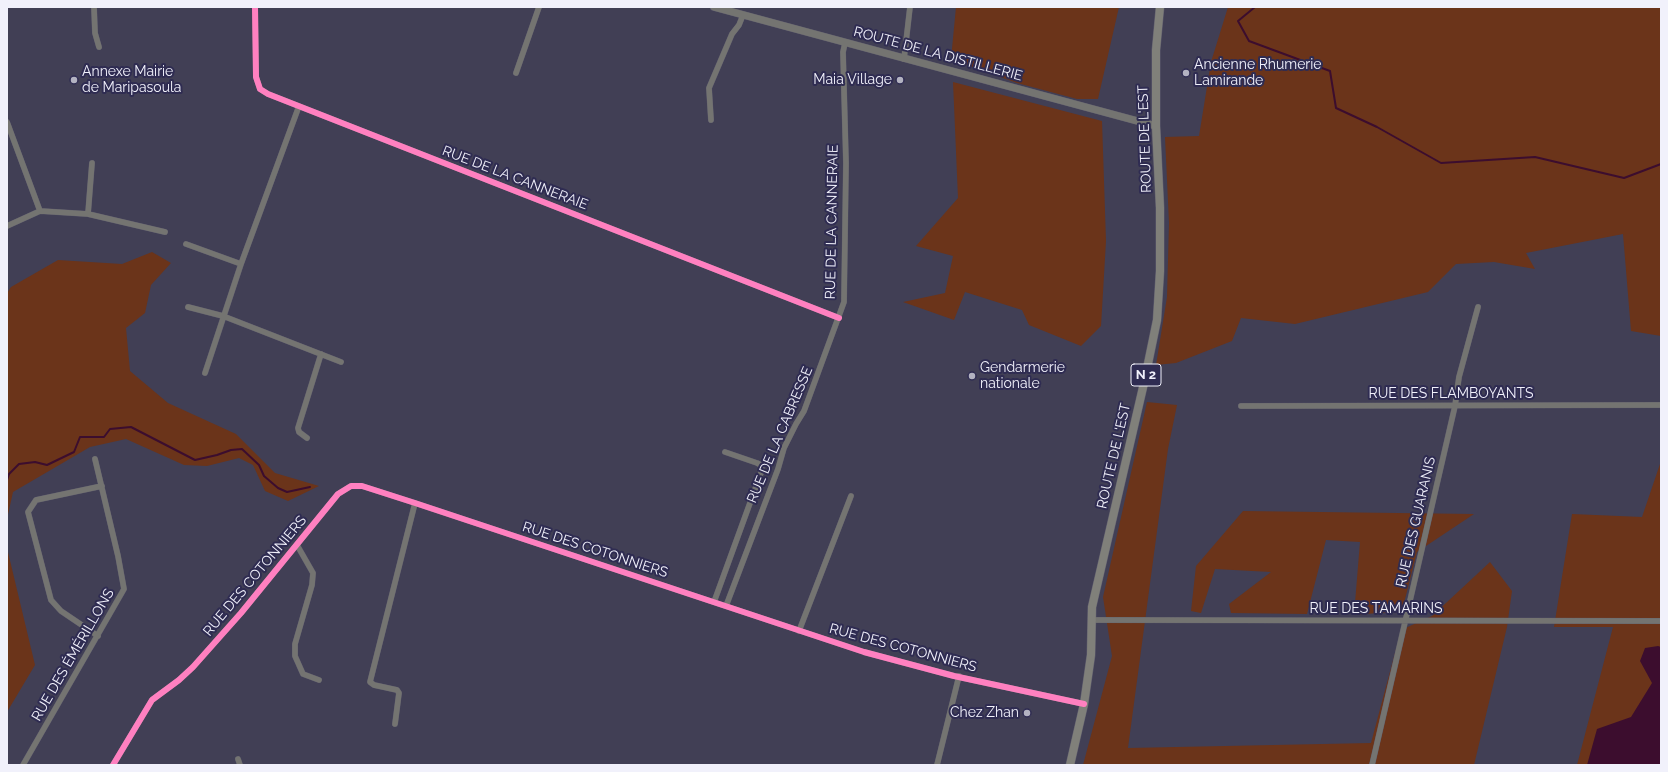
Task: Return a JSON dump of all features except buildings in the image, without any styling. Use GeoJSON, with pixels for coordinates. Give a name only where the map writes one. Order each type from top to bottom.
{"type":"FeatureCollection","features":[{"type":"Feature","properties":{"kind":"main road","name":"ROUTE DE L'EST"},"geometry":{"type":"LineString","coordinates":[[1070,765],[1084,704],[1092,655],[1090,620],[1092,607],[1144,383],[1157,320],[1160,271],[1160,224],[1156,126],[1156,50],[1160,7]]}},
{"type":"Feature","properties":{"kind":"street"},"geometry":{"type":"LineString","coordinates":[[94,7],[94,33],[99,47]]}},
{"type":"Feature","properties":{"kind":"street","name":"RUE DE LA CANNERAIE"},"geometry":{"type":"LineString","coordinates":[[255,7],[256,77],[260,89],[268,94],[839,318],[845,291],[846,156],[843,52],[845,43]]}},
{"type":"Feature","properties":{"kind":"street"},"geometry":{"type":"LineString","coordinates":[[516,72],[538,7]]}},
{"type":"Feature","properties":{"kind":"street","name":"ROUTE DE LA DISTILLERIE"},"geometry":{"type":"LineString","coordinates":[[714,7],[1156,126]]}},
{"type":"Feature","properties":{"kind":"street"},"geometry":{"type":"LineString","coordinates":[[904,59],[910,7]]}},
{"type":"Feature","properties":{"kind":"street"},"geometry":{"type":"LineString","coordinates":[[711,120],[709,88],[726,47],[743,15]]}},
{"type":"Feature","properties":{"kind":"street"},"geometry":{"type":"LineString","coordinates":[[205,373],[223,316],[299,106]]}},
{"type":"Feature","properties":{"kind":"street"},"geometry":{"type":"LineString","coordinates":[[7,122],[40,211]]}},
{"type":"Feature","properties":{"kind":"street"},"geometry":{"type":"LineString","coordinates":[[88,214],[92,163]]}},
{"type":"Feature","properties":{"kind":"street"},"geometry":{"type":"LineString","coordinates":[[7,226],[40,211],[88,214],[165,232]]}},
{"type":"Feature","properties":{"kind":"street"},"geometry":{"type":"LineString","coordinates":[[186,244],[242,264]]}},
{"type":"Feature","properties":{"kind":"street"},"geometry":{"type":"LineString","coordinates":[[188,307],[223,316],[341,362]]}},
{"type":"Feature","properties":{"kind":"street","name":"RUE DES GUARANIS"},"geometry":{"type":"LineString","coordinates":[[1372,765],[1455,406],[1459,377],[1478,307]]}},
{"type":"Feature","properties":{"kind":"street","name":"RUE DE LA CABRESSE"},"geometry":{"type":"LineString","coordinates":[[726,606],[778,469],[784,448],[804,411],[839,318]]}},
{"type":"Feature","properties":{"kind":"street"},"geometry":{"type":"LineString","coordinates":[[307,438],[299,432],[298,428],[321,354]]}},
{"type":"Feature","properties":{"kind":"street","name":"RUE DES FLAMBOYANTS"},"geometry":{"type":"LineString","coordinates":[[1241,406],[1661,405]]}},
{"type":"Feature","properties":{"kind":"street"},"geometry":{"type":"LineString","coordinates":[[714,602],[762,470],[761,465],[757,463],[725,452]]}},
{"type":"Feature","properties":{"kind":"street","name":"RUE DES ÉMÉRILLONS"},"geometry":{"type":"LineString","coordinates":[[23,765],[124,589],[95,459]]}},
{"type":"Feature","properties":{"kind":"street"},"geometry":{"type":"LineString","coordinates":[[98,636],[61,611],[51,600],[28,512],[36,500],[102,486]]}},
{"type":"Feature","properties":{"kind":"street","name":"RUE DES COTONNIERS"},"geometry":{"type":"LineString","coordinates":[[113,765],[152,700],[179,680],[241,613],[338,494],[351,486],[362,486],[415,503],[864,652],[959,676],[1084,704]]}},
{"type":"Feature","properties":{"kind":"street"},"geometry":{"type":"LineString","coordinates":[[798,631],[852,496]]}},
{"type":"Feature","properties":{"kind":"street"},"geometry":{"type":"LineString","coordinates":[[395,724],[399,693],[397,690],[374,685],[370,682],[415,503]]}},
{"type":"Feature","properties":{"kind":"street"},"geometry":{"type":"LineString","coordinates":[[297,545],[313,573],[312,585],[295,644],[295,656],[303,674],[319,680]]}},
{"type":"Feature","properties":{"kind":"street","name":"RUE DES TAMARINS"},"geometry":{"type":"LineString","coordinates":[[1090,620],[1406,622],[1661,621]]}},
{"type":"Feature","properties":{"kind":"street"},"geometry":{"type":"LineString","coordinates":[[936,765],[959,676]]}},
{"type":"Feature","properties":{"kind":"shaded area"},"geometry":{"type":"Polygon","coordinates":[[[956,7],[1119,7],[1098,99],[1077,99],[1017,83],[951,59],[956,7]]]}},
{"type":"Feature","properties":{"kind":"shaded area"},"geometry":{"type":"Polygon","coordinates":[[[1228,7],[1661,7],[1661,336],[1631,331],[1623,234],[1526,253],[1535,269],[1494,262],[1456,264],[1428,292],[1295,324],[1241,318],[1232,341],[1176,363],[1156,365],[1167,297],[1169,223],[1165,137],[1199,136],[1211,62],[1228,7]]]}},
{"type":"Feature","properties":{"kind":"shaded area"},"geometry":{"type":"Polygon","coordinates":[[[953,82],[1102,121],[1106,241],[1101,326],[1081,346],[1029,325],[1022,310],[965,292],[954,320],[903,302],[945,293],[953,256],[916,246],[958,198],[953,82]]]}},
{"type":"Feature","properties":{"kind":"shaded area"},"geometry":{"type":"Polygon","coordinates":[[[152,252],[171,263],[151,285],[145,313],[126,328],[130,371],[168,403],[236,434],[275,473],[319,486],[288,501],[265,491],[253,465],[239,458],[207,466],[184,465],[126,439],[90,447],[13,492],[7,519],[7,293],[11,287],[58,260],[122,264],[152,252]]]}},
{"type":"Feature","properties":{"kind":"shaded area"},"geometry":{"type":"Polygon","coordinates":[[[1147,402],[1177,405],[1168,449],[1128,748],[1371,743],[1401,630],[1432,616],[1490,562],[1512,591],[1507,627],[1474,765],[1083,765],[1112,656],[1103,597],[1147,402]]]}},
{"type":"Feature","properties":{"kind":"shaded area"},"geometry":{"type":"Polygon","coordinates":[[[1661,461],[1661,765],[1577,765],[1613,627],[1554,627],[1572,514],[1642,517],[1661,461]]]}},
{"type":"Feature","properties":{"kind":"shaded area"},"geometry":{"type":"Polygon","coordinates":[[[1243,511],[1474,514],[1417,552],[1402,611],[1354,615],[1360,542],[1326,540],[1307,614],[1231,613],[1229,604],[1271,572],[1215,569],[1201,613],[1191,611],[1196,566],[1243,511]]]}},
{"type":"Feature","properties":{"kind":"shaded area"},"geometry":{"type":"Polygon","coordinates":[[[7,548],[35,665],[7,712],[7,548]]]}},
{"type":"Feature","properties":{"kind":"shaded area"},"geometry":{"type":"Polygon","coordinates":[[[1661,647],[1661,765],[1587,765],[1597,729],[1631,717],[1652,683],[1640,661],[1645,648],[1661,647]]]}},
{"type":"Feature","properties":{"kind":"waterway"},"geometry":{"type":"LineString","coordinates":[[1255,7],[1238,21],[1249,41],[1330,71],[1336,108],[1377,127],[1441,163],[1535,157],[1624,178],[1661,164]]}},
{"type":"Feature","properties":{"kind":"waterway"},"geometry":{"type":"LineString","coordinates":[[7,480],[9,474],[19,464],[35,462],[47,465],[74,452],[80,437],[104,437],[110,429],[131,427],[195,460],[231,450],[242,449],[259,465],[264,476],[278,488],[287,492],[310,487]]}},
{"type":"Feature","properties":{"kind":"cycle path"},"geometry":{"type":"LineString","coordinates":[[255,7],[256,77],[260,89],[268,94],[839,318]]}},
{"type":"Feature","properties":{"kind":"cycle path"},"geometry":{"type":"LineString","coordinates":[[113,765],[152,700],[179,680],[193,667],[241,613],[338,494],[351,486],[362,486],[415,503],[864,652],[954,676],[1084,704]]}},
{"type":"Feature","properties":{"kind":"place","name":"Ancienne Rhumerie Lamirande"},"geometry":{"type":"Point","coordinates":[1186,73]}},
{"type":"Feature","properties":{"kind":"place","name":"Annexe Mairie de Maripasoula"},"geometry":{"type":"Point","coordinates":[74,80]}},
{"type":"Feature","properties":{"kind":"place","name":"Maia Village"},"geometry":{"type":"Point","coordinates":[900,80]}},
{"type":"Feature","properties":{"kind":"place","name":"Gendarmerie nationale"},"geometry":{"type":"Point","coordinates":[972,376]}},
{"type":"Feature","properties":{"kind":"place","name":"Chez Zhan"},"geometry":{"type":"Point","coordinates":[1027,713]}}]}
